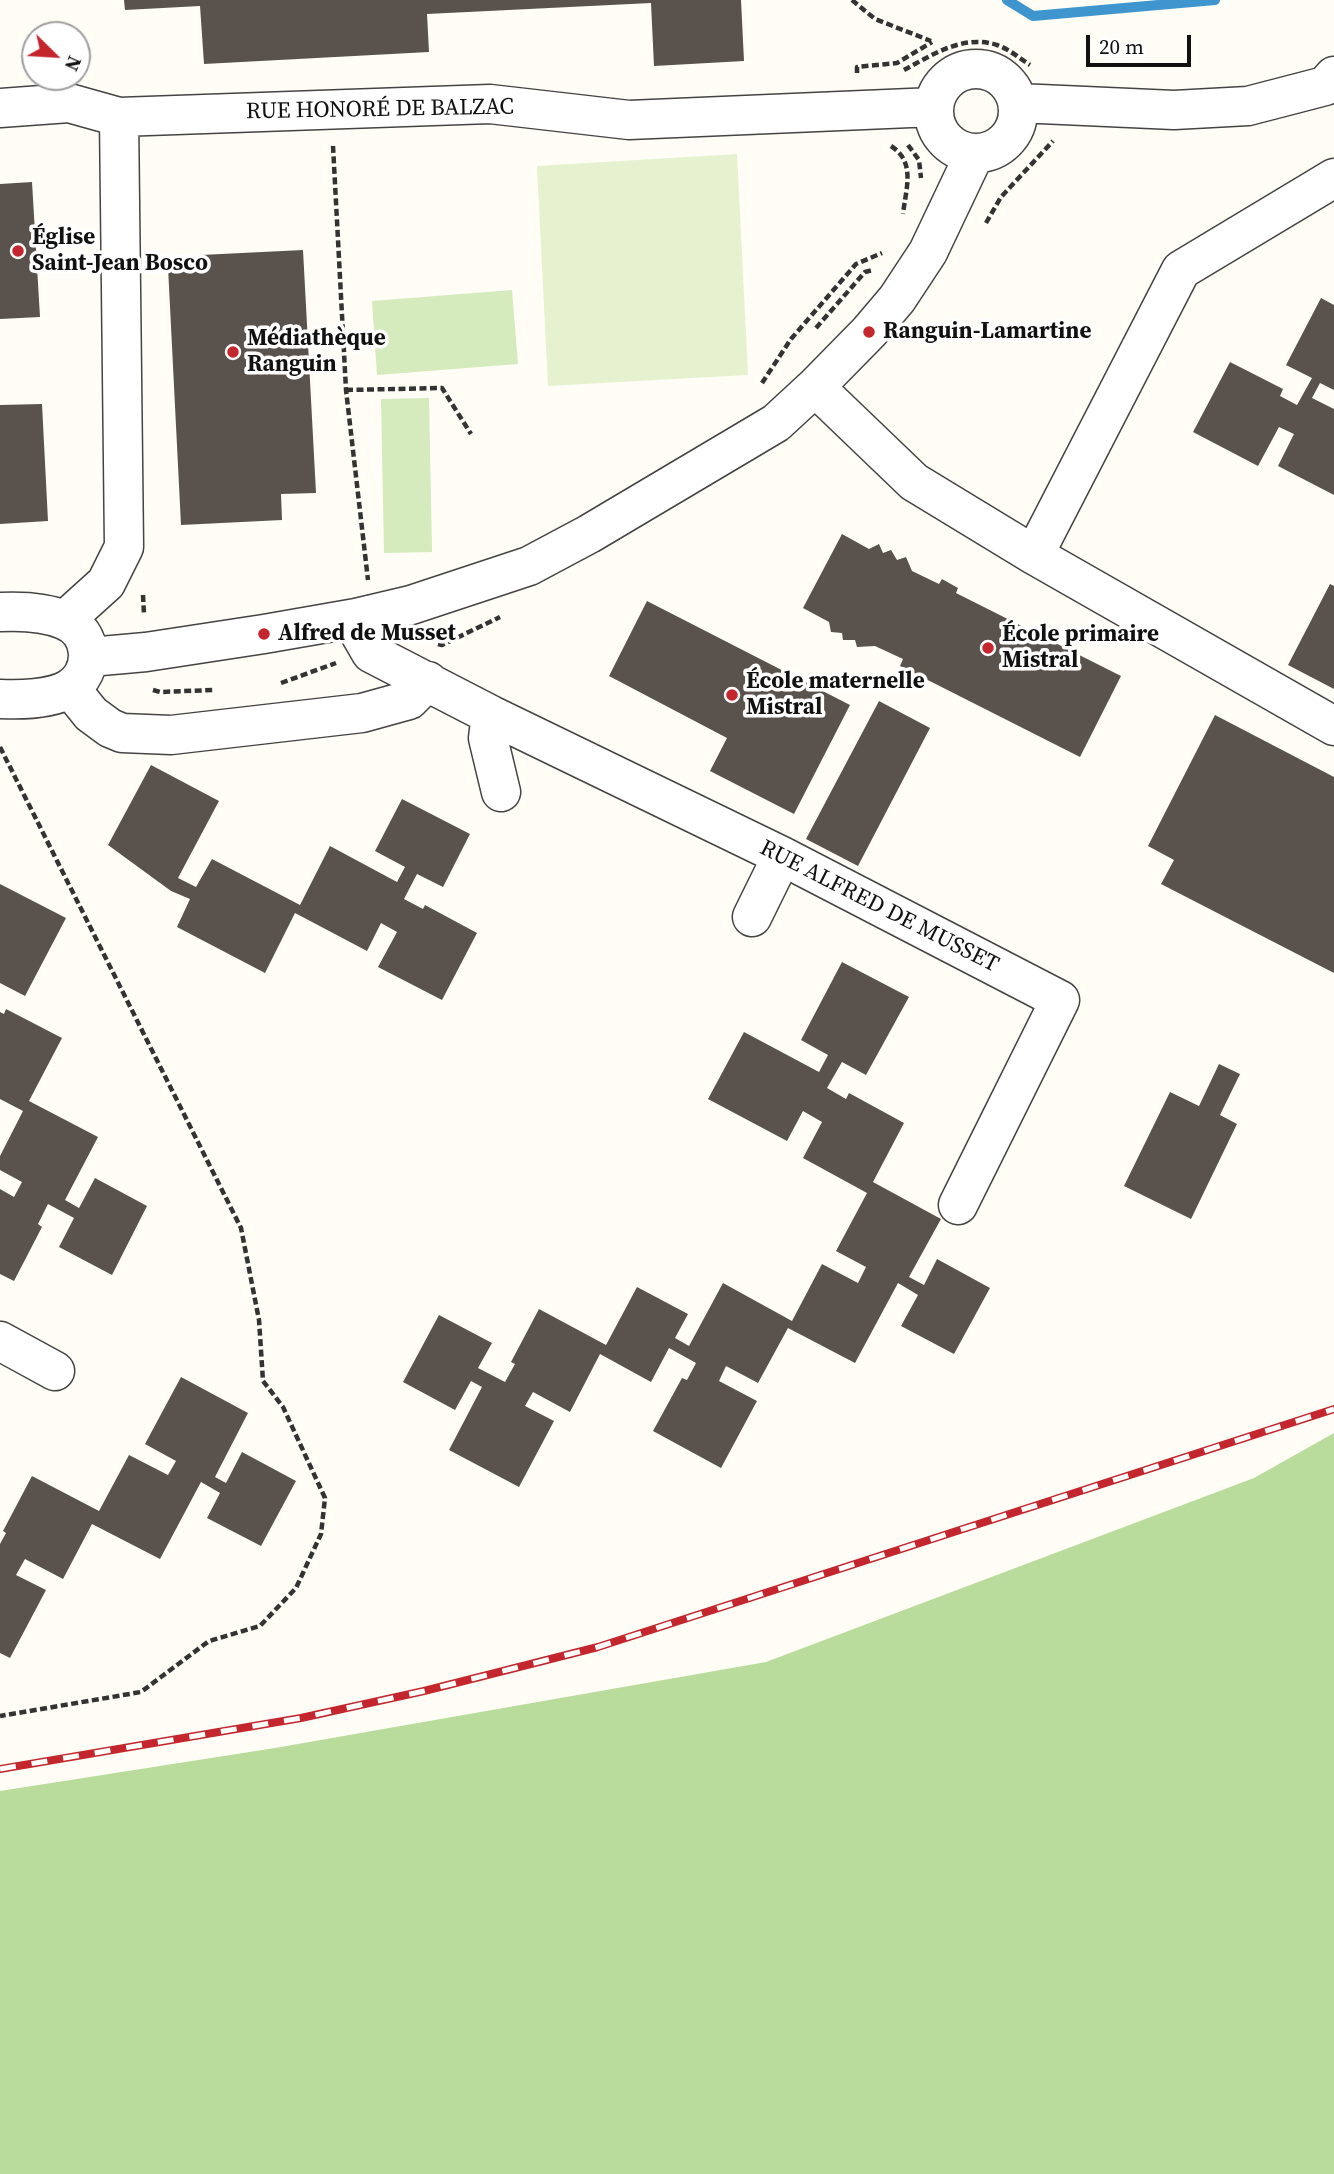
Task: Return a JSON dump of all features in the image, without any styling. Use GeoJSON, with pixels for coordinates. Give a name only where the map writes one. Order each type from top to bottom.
{"type":"FeatureCollection","features":[{"type":"Feature","properties":{"kind":"street"},"geometry":{"type":"LineString","coordinates":[[967,69],[994,72],[1013,90],[1018,103],[1015,128],[1008,138],[988,152],[975,153],[950,144],[935,121],[934,107],[938,94],[945,83],[967,69]]}},
{"type":"Feature","properties":{"kind":"street"},"geometry":{"type":"LineString","coordinates":[[1018,103],[1174,110],[1248,106],[1325,86],[1334,76]]}},
{"type":"Feature","properties":{"kind":"street","name":"RUE HONORÉ DE BALZAC"},"geometry":{"type":"LineString","coordinates":[[0,108],[69,103],[120,117],[490,104],[629,120],[934,107]]}},
{"type":"Feature","properties":{"kind":"street"},"geometry":{"type":"LineString","coordinates":[[65,620],[106,583],[124,547],[120,117]]}},
{"type":"Feature","properties":{"kind":"street"},"geometry":{"type":"LineString","coordinates":[[0,699],[46,695],[80,673],[146,652],[362,601],[411,605],[529,566],[589,534],[776,423],[816,387],[897,299],[928,252],[975,153]]}},
{"type":"Feature","properties":{"kind":"street"},"geometry":{"type":"LineString","coordinates":[[1034,555],[1181,271],[1334,178]]}},
{"type":"Feature","properties":{"kind":"street"},"geometry":{"type":"LineString","coordinates":[[816,387],[914,482],[1034,555],[1334,726]]}},
{"type":"Feature","properties":{"kind":"street","name":"RUE ALFRED DE MUSSET"},"geometry":{"type":"LineString","coordinates":[[362,601],[359,634],[371,653],[491,715],[782,856],[1060,1000],[958,1205]]}},
{"type":"Feature","properties":{"kind":"street"},"geometry":{"type":"LineString","coordinates":[[0,612],[40,614],[65,620],[77,629],[86,641],[80,673],[91,714],[122,733],[171,735],[362,713],[410,700],[428,681]]}},
{"type":"Feature","properties":{"kind":"street"},"geometry":{"type":"LineString","coordinates":[[491,715],[488,738],[501,792]]}},
{"type":"Feature","properties":{"kind":"street"},"geometry":{"type":"LineString","coordinates":[[752,917],[782,856]]}},
{"type":"Feature","properties":{"kind":"street"},"geometry":{"type":"LineString","coordinates":[[0,1341],[55,1371]]}},
{"type":"Feature","properties":{"kind":"path"},"geometry":{"type":"LineString","coordinates":[[852,0],[874,19],[932,42],[897,63],[857,67],[873,131],[900,138],[911,148],[919,160],[922,183]]}},
{"type":"Feature","properties":{"kind":"path"},"geometry":{"type":"LineString","coordinates":[[894,75],[947,47],[969,42],[996,45],[1037,68]]}},
{"type":"Feature","properties":{"kind":"path"},"geometry":{"type":"LineString","coordinates":[[981,232],[1001,197],[1034,160],[1052,142],[1072,136],[1073,105]]}},
{"type":"Feature","properties":{"kind":"path"},"geometry":{"type":"LineString","coordinates":[[331,110],[346,390],[362,601]]}},
{"type":"Feature","properties":{"kind":"path"},"geometry":{"type":"LineString","coordinates":[[870,111],[903,154],[908,169],[902,226]]}},
{"type":"Feature","properties":{"kind":"path"},"geometry":{"type":"LineString","coordinates":[[759,388],[791,339],[856,264],[888,251]]}},
{"type":"Feature","properties":{"kind":"path"},"geometry":{"type":"LineString","coordinates":[[811,335],[865,272],[878,269]]}},
{"type":"Feature","properties":{"kind":"path"},"geometry":{"type":"LineString","coordinates":[[346,390],[442,388],[471,434]]}},
{"type":"Feature","properties":{"kind":"path"},"geometry":{"type":"LineString","coordinates":[[142,586],[144,622]]}},
{"type":"Feature","properties":{"kind":"path"},"geometry":{"type":"LineString","coordinates":[[279,684],[337,663]]}},
{"type":"Feature","properties":{"kind":"path"},"geometry":{"type":"LineString","coordinates":[[149,688],[159,692],[227,690]]}},
{"type":"Feature","properties":{"kind":"path"},"geometry":{"type":"LineString","coordinates":[[0,747],[241,1228],[259,1320],[263,1381],[283,1408],[325,1498],[321,1534],[296,1588],[260,1626],[209,1641],[141,1692],[0,1716]]}},
{"type":"Feature","properties":{"kind":"green space"},"geometry":{"type":"Polygon","coordinates":[[[737,154],[748,375],[548,386],[537,166],[737,154]]]}},
{"type":"Feature","properties":{"kind":"green space"},"geometry":{"type":"Polygon","coordinates":[[[512,290],[518,364],[377,375],[372,301],[512,290]]]}},
{"type":"Feature","properties":{"kind":"green space"},"geometry":{"type":"Polygon","coordinates":[[[429,398],[432,552],[384,553],[381,399],[429,398]]]}},
{"type":"Feature","properties":{"kind":"green space"},"geometry":{"type":"Polygon","coordinates":[[[1334,1433],[1334,2174],[0,2174],[0,1791],[275,1748],[766,1662],[1254,1478],[1334,1433]]]}},
{"type":"Feature","properties":{"kind":"building"},"geometry":{"type":"Polygon","coordinates":[[[124,0],[741,0],[744,61],[654,66],[651,3],[427,14],[429,52],[204,64],[200,6],[125,10],[124,0]]]}},
{"type":"Feature","properties":{"kind":"building","name":"Église Saint-Jean Bosco"},"geometry":{"type":"Polygon","coordinates":[[[32,182],[40,317],[0,319],[0,184],[32,182]]]}},
{"type":"Feature","properties":{"kind":"building","name":"Médiathèque Ranguin"},"geometry":{"type":"Polygon","coordinates":[[[303,250],[316,493],[281,494],[282,520],[181,525],[168,267],[202,265],[201,255],[303,250]]]}},
{"type":"Feature","properties":{"kind":"building"},"geometry":{"type":"Polygon","coordinates":[[[1321,298],[1334,305],[1334,390],[1320,383],[1312,398],[1334,409],[1334,495],[1278,466],[1294,434],[1279,427],[1258,466],[1193,432],[1230,362],[1283,389],[1280,396],[1297,405],[1312,378],[1286,365],[1321,298]]]}},
{"type":"Feature","properties":{"kind":"building"},"geometry":{"type":"Polygon","coordinates":[[[42,404],[48,521],[0,524],[0,405],[42,404]]]}},
{"type":"Feature","properties":{"kind":"building"},"geometry":{"type":"Polygon","coordinates":[[[842,534],[869,549],[879,544],[883,553],[891,550],[897,560],[906,557],[912,571],[939,584],[942,579],[958,588],[956,593],[1121,676],[1080,757],[900,666],[903,659],[875,646],[857,647],[855,640],[843,640],[842,633],[831,632],[829,622],[803,608],[842,534]]]}},
{"type":"Feature","properties":{"kind":"building"},"geometry":{"type":"Polygon","coordinates":[[[1330,584],[1334,586],[1334,689],[1288,665],[1330,584]]]}},
{"type":"Feature","properties":{"kind":"building"},"geometry":{"type":"Polygon","coordinates":[[[647,601],[850,705],[794,814],[710,771],[727,738],[609,676],[647,601]]]}},
{"type":"Feature","properties":{"kind":"building"},"geometry":{"type":"Polygon","coordinates":[[[879,701],[930,728],[858,866],[806,839],[879,701]]]}},
{"type":"Feature","properties":{"kind":"building"},"geometry":{"type":"Polygon","coordinates":[[[1215,715],[1334,777],[1334,973],[1161,884],[1174,860],[1148,846],[1215,715]]]}},
{"type":"Feature","properties":{"kind":"building"},"geometry":{"type":"Polygon","coordinates":[[[151,765],[219,801],[178,878],[196,887],[212,859],[300,905],[330,846],[397,882],[405,867],[375,851],[402,799],[470,834],[443,887],[417,874],[404,899],[423,909],[425,905],[477,933],[442,1000],[378,967],[397,932],[381,923],[367,951],[295,913],[265,973],[177,927],[190,899],[171,891],[108,845],[151,765]]]}},
{"type":"Feature","properties":{"kind":"building"},"geometry":{"type":"Polygon","coordinates":[[[0,884],[66,918],[25,996],[0,983],[0,884]]]}},
{"type":"Feature","properties":{"kind":"building"},"geometry":{"type":"Polygon","coordinates":[[[842,962],[909,997],[866,1075],[842,1062],[827,1088],[846,1099],[849,1093],[904,1123],[873,1182],[941,1219],[909,1277],[924,1285],[937,1259],[990,1288],[954,1354],[901,1326],[918,1295],[898,1283],[855,1363],[788,1328],[758,1383],[726,1366],[719,1381],[757,1401],[721,1468],[653,1431],[682,1378],[687,1380],[696,1363],[669,1348],[651,1382],[600,1354],[570,1412],[533,1392],[525,1406],[554,1421],[519,1487],[449,1450],[482,1387],[471,1381],[455,1410],[403,1382],[439,1315],[492,1343],[478,1368],[505,1382],[515,1364],[511,1362],[539,1309],[606,1345],[637,1287],[688,1314],[675,1338],[689,1346],[723,1283],[792,1321],[822,1264],[858,1283],[866,1267],[836,1251],[867,1193],[803,1158],[822,1122],[803,1111],[787,1141],[708,1099],[744,1032],[819,1072],[828,1055],[801,1040],[842,962]]]}},
{"type":"Feature","properties":{"kind":"building"},"geometry":{"type":"Polygon","coordinates":[[[6,1009],[62,1038],[29,1101],[98,1137],[65,1200],[79,1208],[95,1178],[147,1206],[112,1275],[59,1247],[74,1218],[48,1204],[38,1224],[42,1227],[14,1281],[0,1274],[0,1189],[14,1197],[22,1182],[0,1170],[0,1156],[23,1111],[0,1099],[0,1012],[4,1014],[6,1009]]]}},
{"type":"Feature","properties":{"kind":"building"},"geometry":{"type":"Polygon","coordinates":[[[1219,1064],[1240,1074],[1220,1115],[1237,1124],[1191,1219],[1124,1186],[1170,1092],[1199,1106],[1219,1064]]]}},
{"type":"Feature","properties":{"kind":"building"},"geometry":{"type":"Polygon","coordinates":[[[181,1377],[248,1413],[215,1477],[226,1483],[242,1452],[296,1481],[261,1546],[207,1518],[220,1493],[201,1482],[160,1559],[92,1524],[63,1579],[25,1559],[16,1575],[46,1590],[10,1658],[0,1653],[0,1544],[6,1533],[3,1531],[32,1476],[99,1511],[129,1455],[168,1475],[176,1461],[145,1444],[181,1377]]]}},
{"type":"Feature","properties":{"kind":"waterway"},"geometry":{"type":"LineString","coordinates":[[1007,0],[1033,16],[1215,0]]}},
{"type":"Feature","properties":{"kind":"railway"},"geometry":{"type":"LineString","coordinates":[[0,1769],[301,1718],[424,1691],[598,1647],[1334,1409]]}},
{"type":"Feature","properties":{"kind":"place","name":"Église Saint-Jean Bosco"},"geometry":{"type":"Point","coordinates":[18,251]}},
{"type":"Feature","properties":{"kind":"place","name":"Ranguin-Lamartine"},"geometry":{"type":"Point","coordinates":[869,332]}},
{"type":"Feature","properties":{"kind":"place","name":"Médiathèque Ranguin"},"geometry":{"type":"Point","coordinates":[233,352]}},
{"type":"Feature","properties":{"kind":"place","name":"Alfred de Musset"},"geometry":{"type":"Point","coordinates":[264,634]}},
{"type":"Feature","properties":{"kind":"place","name":"École primaire Mistral"},"geometry":{"type":"Point","coordinates":[988,648]}},
{"type":"Feature","properties":{"kind":"place","name":"École maternelle Mistral"},"geometry":{"type":"Point","coordinates":[732,695]}}]}
